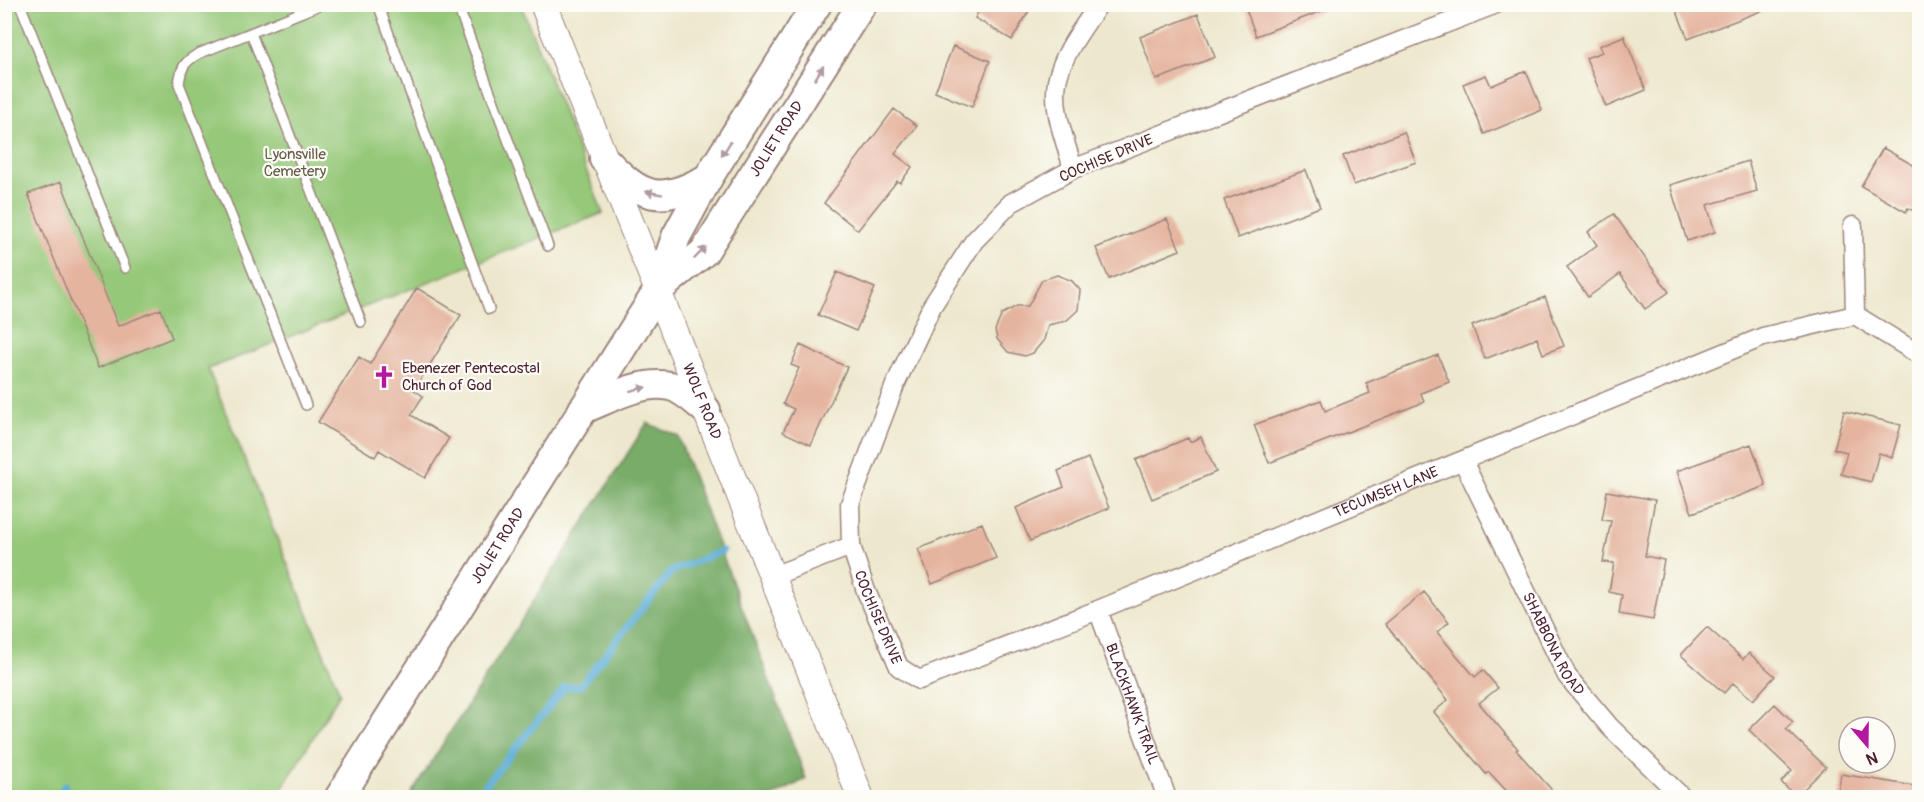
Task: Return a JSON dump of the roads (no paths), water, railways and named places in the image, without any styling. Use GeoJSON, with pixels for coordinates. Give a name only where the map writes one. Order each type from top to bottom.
{"type":"FeatureCollection","features":[{"type":"Feature","properties":{"kind":"main road","name":"JOLIET ROAD"},"geometry":{"type":"LineString","coordinates":[[339,798],[657,292],[676,237],[708,178],[818,4]]}},
{"type":"Feature","properties":{"kind":"main road","name":"JOLIET ROAD"},"geometry":{"type":"LineString","coordinates":[[657,292],[704,252],[862,4]]}},
{"type":"Feature","properties":{"kind":"main road"},"geometry":{"type":"LineString","coordinates":[[604,159],[630,185],[652,194],[676,193],[708,178]]}},
{"type":"Feature","properties":{"kind":"main road"},"geometry":{"type":"LineString","coordinates":[[583,409],[627,391],[651,386],[672,386],[706,410]]}},
{"type":"Feature","properties":{"kind":"street","name":"WOLF ROAD"},"geometry":{"type":"LineString","coordinates":[[543,4],[861,798]]}},
{"type":"Feature","properties":{"kind":"street"},"geometry":{"type":"LineString","coordinates":[[1074,169],[1058,116],[1057,82],[1072,43],[1099,4]]}},
{"type":"Feature","properties":{"kind":"street","name":"COCHISE DRIVE"},"geometry":{"type":"LineString","coordinates":[[919,680],[899,667],[866,591],[851,546],[850,504],[895,385],[932,306],[974,242],[1011,203],[1074,169],[1496,4]]}},
{"type":"Feature","properties":{"kind":"street"},"geometry":{"type":"LineString","coordinates":[[1853,226],[1855,315],[1920,355]]}},
{"type":"Feature","properties":{"kind":"street","name":"TECUMSEH LANE"},"geometry":{"type":"LineString","coordinates":[[919,680],[1098,610],[1763,337],[1855,315]]}},
{"type":"Feature","properties":{"kind":"street","name":"SHABBONA ROAD"},"geometry":{"type":"LineString","coordinates":[[1463,461],[1567,676],[1610,728],[1683,798]]}},
{"type":"Feature","properties":{"kind":"street"},"geometry":{"type":"LineString","coordinates":[[773,576],[851,546]]}},
{"type":"Feature","properties":{"kind":"street","name":"BLACKHAWK TRAIL"},"geometry":{"type":"LineString","coordinates":[[1098,610],[1167,798]]}},
{"type":"Feature","properties":{"kind":"lane"},"geometry":{"type":"LineString","coordinates":[[20,4],[124,268]]}},
{"type":"Feature","properties":{"kind":"lane"},"geometry":{"type":"LineString","coordinates":[[306,405],[179,84],[180,70],[186,61],[322,4]]}},
{"type":"Feature","properties":{"kind":"lane"},"geometry":{"type":"LineString","coordinates":[[378,4],[489,309]]}},
{"type":"Feature","properties":{"kind":"lane"},"geometry":{"type":"LineString","coordinates":[[457,4],[549,246]]}},
{"type":"Feature","properties":{"kind":"lane"},"geometry":{"type":"LineString","coordinates":[[251,33],[361,322]]}},
{"type":"Feature","properties":{"kind":"waterway"},"geometry":{"type":"LineString","coordinates":[[485,798],[485,786],[565,687],[580,686],[672,571],[722,551]]}},
{"type":"Feature","properties":{"kind":"waterway"},"geometry":{"type":"LineString","coordinates":[[57,798],[65,785]]}},
{"type":"Feature","properties":{"kind":"place","name":"Ebenezer Pentecostal Church of God"},"geometry":{"type":"Point","coordinates":[384,377]}},
{"type":"Feature","properties":{"kind":"park label","name":"Lyonsville Cemetery"},"geometry":{"type":"Point","coordinates":[295,162]}}]}
